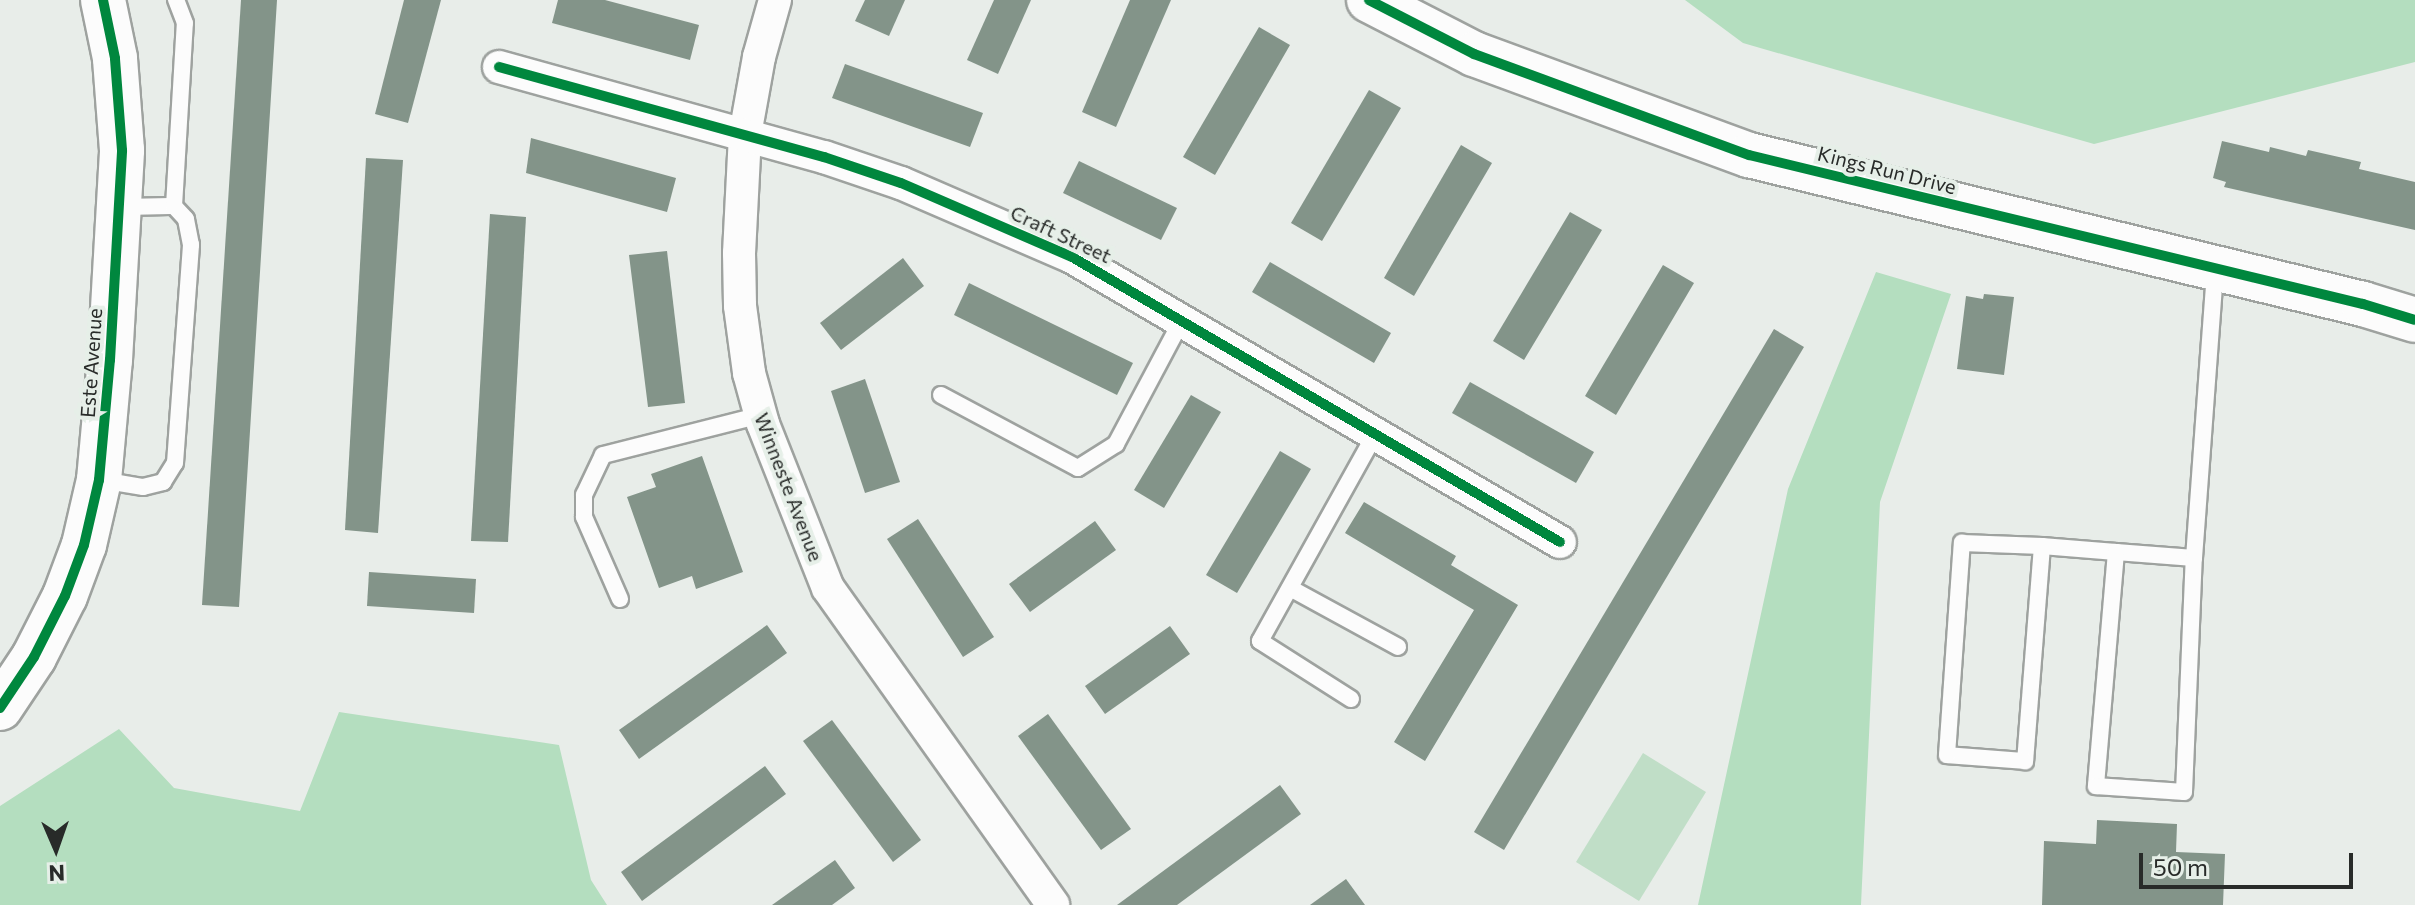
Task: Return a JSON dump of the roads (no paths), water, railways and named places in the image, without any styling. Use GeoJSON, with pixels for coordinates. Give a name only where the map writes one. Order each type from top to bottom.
{"type":"FeatureCollection","features":[{"type":"Feature","properties":{"kind":"street","name":"Este Avenue"},"geometry":{"type":"LineString","coordinates":[[0,708],[34,657],[65,596],[84,545],[99,480],[122,150],[115,58],[103,0]]}},
{"type":"Feature","properties":{"kind":"street","name":"Winneste Avenue"},"geometry":{"type":"LineString","coordinates":[[775,0],[759,57],[745,135],[740,306],[749,373],[761,415],[804,534],[828,588],[1053,905]]}},
{"type":"Feature","properties":{"kind":"street","name":"Kings Run Drive"},"geometry":{"type":"LineString","coordinates":[[1369,0],[1474,54],[1749,155],[2363,304],[2415,320]]}},
{"type":"Feature","properties":{"kind":"street","name":"Craft Street"},"geometry":{"type":"LineString","coordinates":[[499,67],[745,135],[901,183],[1072,257],[1183,318],[1560,542]]}},
{"type":"Feature","properties":{"kind":"lane"},"geometry":{"type":"LineString","coordinates":[[99,480],[143,487],[163,482],[175,463],[191,245],[186,219],[174,206],[185,23],[176,0]]}},
{"type":"Feature","properties":{"kind":"lane"},"geometry":{"type":"LineString","coordinates":[[119,207],[174,206]]}},
{"type":"Feature","properties":{"kind":"lane"},"geometry":{"type":"LineString","coordinates":[[2116,552],[2096,786],[2184,792],[2194,558],[2215,270]]}},
{"type":"Feature","properties":{"kind":"lane"},"geometry":{"type":"LineString","coordinates":[[941,395],[1078,468],[1116,444],[1183,318]]}},
{"type":"Feature","properties":{"kind":"lane"},"geometry":{"type":"LineString","coordinates":[[620,599],[584,517],[584,495],[591,474],[603,455],[761,415]]}},
{"type":"Feature","properties":{"kind":"lane"},"geometry":{"type":"LineString","coordinates":[[1351,699],[1260,641],[1376,433]]}},
{"type":"Feature","properties":{"kind":"lane"},"geometry":{"type":"LineString","coordinates":[[2042,546],[2025,761],[1947,755],[1962,543],[2042,546],[2194,558]]}},
{"type":"Feature","properties":{"kind":"lane"},"geometry":{"type":"LineString","coordinates":[[1290,588],[1398,647]]}}]}
